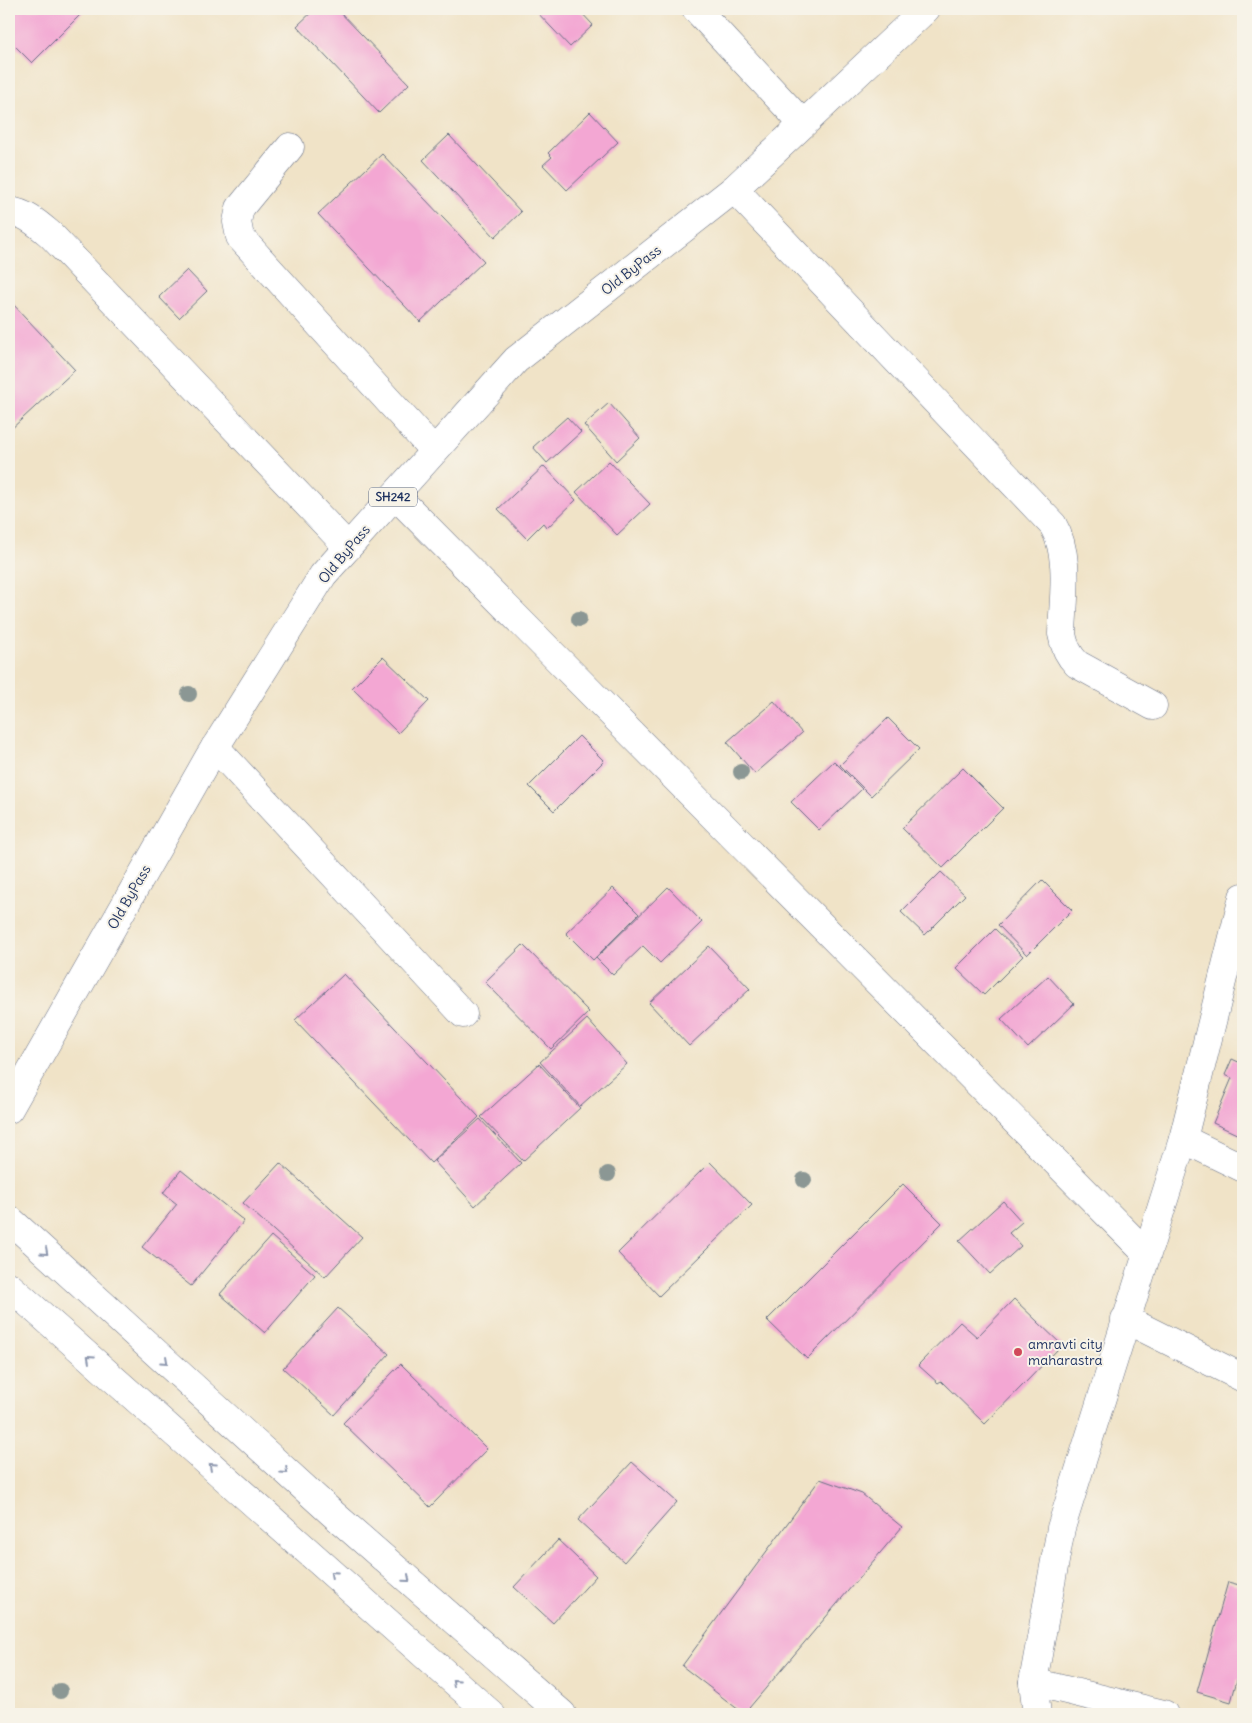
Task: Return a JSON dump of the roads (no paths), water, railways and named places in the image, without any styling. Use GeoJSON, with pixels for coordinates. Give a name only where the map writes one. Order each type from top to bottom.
{"type":"FeatureCollection","features":[{"type":"Feature","properties":{"kind":"street"},"geometry":{"type":"LineString","coordinates":[[696,9],[803,124]]}},
{"type":"Feature","properties":{"kind":"street","name":"Old ByPass"},"geometry":{"type":"LineString","coordinates":[[9,1109],[215,747],[323,575],[516,360],[734,189],[926,9]]}},
{"type":"Feature","properties":{"kind":"street"},"geometry":{"type":"LineString","coordinates":[[290,147],[240,208],[237,222],[240,237],[434,451]]}},
{"type":"Feature","properties":{"kind":"street"},"geometry":{"type":"LineString","coordinates":[[734,189],[1053,525],[1061,538],[1064,557],[1063,644],[1077,664],[1153,706]]}},
{"type":"Feature","properties":{"kind":"street"},"geometry":{"type":"LineString","coordinates":[[9,211],[20,212],[51,235],[348,547]]}},
{"type":"Feature","properties":{"kind":"street"},"geometry":{"type":"LineString","coordinates":[[395,495],[1146,1253]]}},
{"type":"Feature","properties":{"kind":"street"},"geometry":{"type":"LineString","coordinates":[[215,747],[462,1014]]}},
{"type":"Feature","properties":{"kind":"street"},"geometry":{"type":"LineString","coordinates":[[1038,1714],[1033,1682],[1061,1528],[1183,1139],[1237,949],[1243,897]]}},
{"type":"Feature","properties":{"kind":"street"},"geometry":{"type":"LineString","coordinates":[[1183,1139],[1243,1168]]}},
{"type":"Feature","properties":{"kind":"street"},"geometry":{"type":"LineString","coordinates":[[9,1219],[332,1513],[562,1714]]}},
{"type":"Feature","properties":{"kind":"street"},"geometry":{"type":"LineString","coordinates":[[9,1286],[491,1714]]}},
{"type":"Feature","properties":{"kind":"street"},"geometry":{"type":"LineString","coordinates":[[1125,1319],[1243,1378]]}},
{"type":"Feature","properties":{"kind":"street"},"geometry":{"type":"LineString","coordinates":[[1033,1682],[1164,1714]]}},
{"type":"Feature","properties":{"kind":"place","name":"amravti city maharastra"},"geometry":{"type":"Point","coordinates":[1018,1352]}}]}
